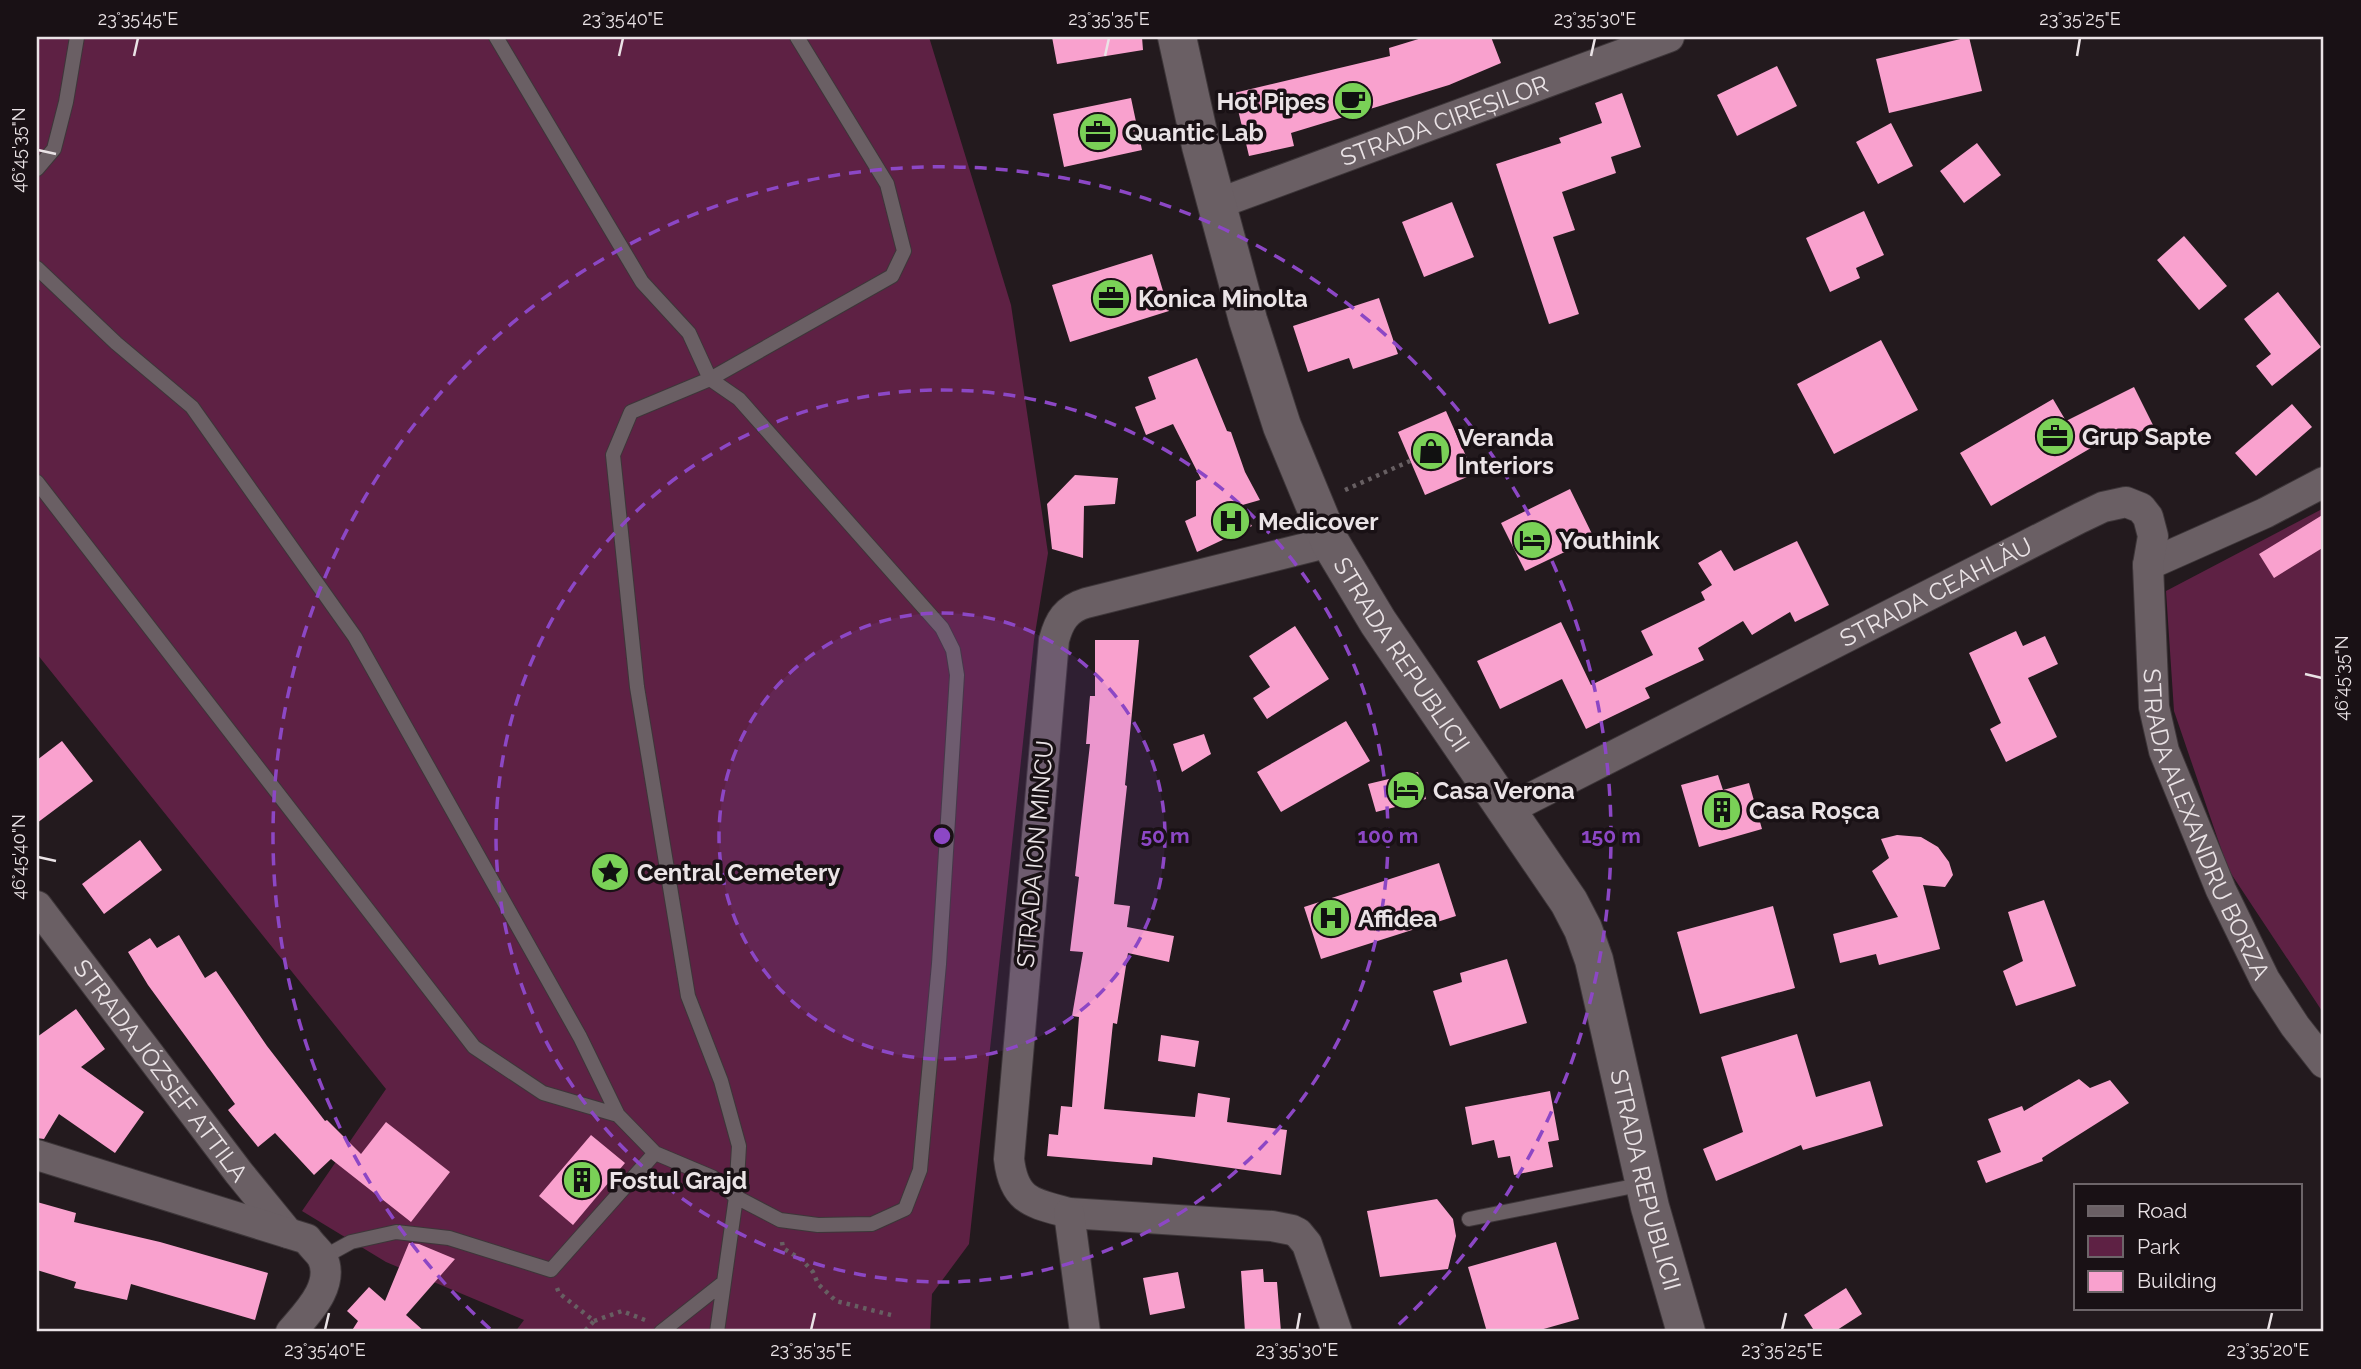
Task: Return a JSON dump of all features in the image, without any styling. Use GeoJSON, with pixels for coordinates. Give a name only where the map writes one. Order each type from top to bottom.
{"type":"FeatureCollection","features":[{"type":"Feature","properties":{"kind":"street","name":"STRADA REPUBLICII"},"geometry":{"type":"LineString","coordinates":[[1177,37],[1201,146],[1248,320],[1282,426],[1330,542],[1378,622],[1569,901],[1583,929],[1594,960],[1664,1259],[1686,1332]]}},
{"type":"Feature","properties":{"kind":"street","name":"STRADA CIREȘILOR"},"geometry":{"type":"LineString","coordinates":[[1217,204],[1670,37]]}},
{"type":"Feature","properties":{"kind":"street"},"geometry":{"type":"LineString","coordinates":[[2148,565],[2265,513],[2324,482]]}},
{"type":"Feature","properties":{"kind":"street","name":"STRADA CEAHLĂU"},"geometry":{"type":"LineString","coordinates":[[1507,810],[2103,507],[2126,502],[2141,508],[2148,517],[2153,536],[2148,565]]}},
{"type":"Feature","properties":{"kind":"street","name":"STRADA ION MINCU"},"geometry":{"type":"LineString","coordinates":[[1069,1213],[1023,1197],[1012,1181],[1009,1159],[1054,640],[1058,625],[1065,614],[1086,603],[1330,542]]}},
{"type":"Feature","properties":{"kind":"street","name":"STRADA ALEXANDRU BORZA"},"geometry":{"type":"LineString","coordinates":[[2148,565],[2154,707],[2164,751],[2221,890],[2265,980],[2295,1026],[2324,1063]]}},
{"type":"Feature","properties":{"kind":"street","name":"STRADA JÓZSEF ATTILA"},"geometry":{"type":"LineString","coordinates":[[37,906],[239,1173],[288,1233]]}},
{"type":"Feature","properties":{"kind":"street"},"geometry":{"type":"LineString","coordinates":[[37,1155],[307,1240],[322,1258],[325,1275],[313,1306],[291,1332]]}},
{"type":"Feature","properties":{"kind":"street"},"geometry":{"type":"LineString","coordinates":[[1085,1332],[1069,1213],[1272,1226],[1292,1230],[1307,1244],[1337,1332]]}},
{"type":"Feature","properties":{"kind":"lane"},"geometry":{"type":"LineString","coordinates":[[37,169],[54,149],[66,102],[77,37]]}},
{"type":"Feature","properties":{"kind":"lane"},"geometry":{"type":"LineString","coordinates":[[37,268],[116,343],[192,407],[355,637],[580,1037],[618,1115],[655,1153],[712,1177],[736,1196],[780,1220],[818,1225],[872,1224],[905,1209],[920,1170],[939,964],[957,675],[953,650],[942,628],[739,399],[710,379],[689,333],[642,282],[496,37]]}},
{"type":"Feature","properties":{"kind":"lane"},"geometry":{"type":"LineString","coordinates":[[717,1332],[736,1196],[738,1146],[721,1081],[688,996],[683,969],[637,687],[614,455],[631,412],[710,379],[892,276],[904,251],[887,184],[797,37]]}},
{"type":"Feature","properties":{"kind":"lane"},"geometry":{"type":"LineString","coordinates":[[37,482],[474,1047],[543,1093],[618,1115]]}},
{"type":"Feature","properties":{"kind":"lane"},"geometry":{"type":"LineString","coordinates":[[322,1258],[351,1242],[396,1231],[449,1238],[551,1270],[655,1153]]}},
{"type":"Feature","properties":{"kind":"lane"},"geometry":{"type":"LineString","coordinates":[[1469,1219],[1645,1184]]}},
{"type":"Feature","properties":{"kind":"lane"},"geometry":{"type":"LineString","coordinates":[[663,1330],[723,1283]]}},
{"type":"Feature","properties":{"kind":"path"},"geometry":{"type":"LineString","coordinates":[[1315,502],[1410,461]]}},
{"type":"Feature","properties":{"kind":"path"},"geometry":{"type":"LineString","coordinates":[[780,1220],[783,1248],[802,1260],[813,1272],[818,1284],[836,1301],[891,1315]]}},
{"type":"Feature","properties":{"kind":"path"},"geometry":{"type":"LineString","coordinates":[[551,1270],[559,1293],[594,1321]]}},
{"type":"Feature","properties":{"kind":"path"},"geometry":{"type":"LineString","coordinates":[[584,1332],[594,1321],[622,1311],[663,1330]]}},
{"type":"Feature","properties":{"kind":"green space","name":"Central Cemetery"},"geometry":{"type":"Polygon","coordinates":[[[37,37],[929,37],[1011,305],[1048,553],[1034,640],[969,1244],[932,1294],[930,1332],[515,1332],[524,1320],[386,1262],[302,1211],[386,1089],[37,654],[37,37]]]}},
{"type":"Feature","properties":{"kind":"green space"},"geometry":{"type":"Polygon","coordinates":[[[2324,508],[2324,1014],[2228,869],[2174,711],[2166,591],[2324,508]]]}},
{"type":"Feature","properties":{"kind":"building"},"geometry":{"type":"Polygon","coordinates":[[[1052,37],[1142,37],[1143,50],[1057,64],[1052,37]]]}},
{"type":"Feature","properties":{"kind":"building"},"geometry":{"type":"Polygon","coordinates":[[[1425,37],[1491,37],[1501,63],[1449,85],[1291,133],[1294,146],[1249,156],[1234,93],[1390,56],[1389,48],[1425,37]]]}},
{"type":"Feature","properties":{"kind":"building"},"geometry":{"type":"Polygon","coordinates":[[[1969,37],[1982,91],[1889,113],[1876,59],[1969,37]]]}},
{"type":"Feature","properties":{"kind":"building"},"geometry":{"type":"Polygon","coordinates":[[[1777,66],[1797,106],[1737,136],[1717,95],[1777,66]]]}},
{"type":"Feature","properties":{"kind":"building"},"geometry":{"type":"Polygon","coordinates":[[[1622,93],[1641,147],[1611,157],[1616,173],[1562,192],[1575,230],[1553,237],[1579,314],[1549,324],[1496,164],[1561,143],[1559,138],[1602,123],[1595,103],[1622,93]]]}},
{"type":"Feature","properties":{"kind":"building","name":"Quantic Lab"},"geometry":{"type":"Polygon","coordinates":[[[1131,98],[1142,150],[1064,167],[1053,114],[1131,98]]]}},
{"type":"Feature","properties":{"kind":"building"},"geometry":{"type":"Polygon","coordinates":[[[1891,123],[1913,166],[1878,184],[1856,142],[1891,123]]]}},
{"type":"Feature","properties":{"kind":"building"},"geometry":{"type":"Polygon","coordinates":[[[1977,143],[2001,175],[1964,203],[1940,171],[1977,143]]]}},
{"type":"Feature","properties":{"kind":"building"},"geometry":{"type":"Polygon","coordinates":[[[1452,202],[1474,257],[1424,277],[1402,222],[1452,202]]]}},
{"type":"Feature","properties":{"kind":"building"},"geometry":{"type":"Polygon","coordinates":[[[1864,211],[1884,255],[1856,268],[1860,278],[1830,292],[1806,238],[1864,211]]]}},
{"type":"Feature","properties":{"kind":"building"},"geometry":{"type":"Polygon","coordinates":[[[2184,236],[2227,286],[2199,310],[2157,260],[2184,236]]]}},
{"type":"Feature","properties":{"kind":"building","name":"Konica Minolta"},"geometry":{"type":"Polygon","coordinates":[[[1152,254],[1169,311],[1070,342],[1052,285],[1152,254]]]}},
{"type":"Feature","properties":{"kind":"building"},"geometry":{"type":"Polygon","coordinates":[[[2278,292],[2321,347],[2272,386],[2256,366],[2271,354],[2244,319],[2278,292]]]}},
{"type":"Feature","properties":{"kind":"building"},"geometry":{"type":"Polygon","coordinates":[[[1379,298],[1398,354],[1353,369],[1349,358],[1308,372],[1293,326],[1379,298]]]}},
{"type":"Feature","properties":{"kind":"building"},"geometry":{"type":"Polygon","coordinates":[[[1881,340],[1918,410],[1834,454],[1797,384],[1881,340]]]}},
{"type":"Feature","properties":{"kind":"building"},"geometry":{"type":"Polygon","coordinates":[[[1197,358],[1227,431],[1231,432],[1245,472],[1260,500],[1239,506],[1252,526],[1197,552],[1185,521],[1196,516],[1196,481],[1201,479],[1173,424],[1146,435],[1135,407],[1156,399],[1148,377],[1197,358]]]}},
{"type":"Feature","properties":{"kind":"building"},"geometry":{"type":"Polygon","coordinates":[[[2134,387],[2153,425],[2126,439],[2122,430],[1991,506],[1960,453],[2053,399],[2066,421],[2134,387]]]}},
{"type":"Feature","properties":{"kind":"building"},"geometry":{"type":"Polygon","coordinates":[[[2292,404],[2312,427],[2256,476],[2235,453],[2292,404]]]}},
{"type":"Feature","properties":{"kind":"building"},"geometry":{"type":"Polygon","coordinates":[[[1446,411],[1474,474],[1425,495],[1398,432],[1446,411]]]}},
{"type":"Feature","properties":{"kind":"building"},"geometry":{"type":"Polygon","coordinates":[[[1075,475],[1118,478],[1115,504],[1084,506],[1083,558],[1052,549],[1047,504],[1075,475]]]}},
{"type":"Feature","properties":{"kind":"building"},"geometry":{"type":"Polygon","coordinates":[[[1570,489],[1594,538],[1525,571],[1501,523],[1570,489]]]}},
{"type":"Feature","properties":{"kind":"building"},"geometry":{"type":"Polygon","coordinates":[[[2324,514],[2324,547],[2274,578],[2259,554],[2324,514]]]}},
{"type":"Feature","properties":{"kind":"building"},"geometry":{"type":"Polygon","coordinates":[[[1797,541],[1829,605],[1795,622],[1790,612],[1752,635],[1743,621],[1698,648],[1704,660],[1645,688],[1650,698],[1586,729],[1562,679],[1500,709],[1477,661],[1561,622],[1591,685],[1653,655],[1641,631],[1705,600],[1701,592],[1712,585],[1698,563],[1721,550],[1734,571],[1797,541]]]}},
{"type":"Feature","properties":{"kind":"building"},"geometry":{"type":"Polygon","coordinates":[[[1295,626],[1329,679],[1267,719],[1253,698],[1270,687],[1249,656],[1295,626]]]}},
{"type":"Feature","properties":{"kind":"building"},"geometry":{"type":"Polygon","coordinates":[[[2016,631],[2023,646],[2045,636],[2058,664],[2028,678],[2057,737],[2006,762],[1990,729],[2001,723],[1969,653],[2016,631]]]}},
{"type":"Feature","properties":{"kind":"building"},"geometry":{"type":"Polygon","coordinates":[[[1095,640],[1139,640],[1114,904],[1130,906],[1127,927],[1174,936],[1169,962],[1128,953],[1117,1024],[1113,1023],[1104,1109],[1195,1117],[1198,1093],[1230,1098],[1227,1122],[1287,1130],[1281,1175],[1153,1157],[1152,1165],[1047,1156],[1049,1134],[1058,1135],[1061,1106],[1072,1107],[1079,1017],[1072,1016],[1083,952],[1070,951],[1079,877],[1075,876],[1090,744],[1086,744],[1090,696],[1095,696],[1095,640]]]}},
{"type":"Feature","properties":{"kind":"building"},"geometry":{"type":"Polygon","coordinates":[[[1346,721],[1370,761],[1281,812],[1257,772],[1346,721]]]}},
{"type":"Feature","properties":{"kind":"building"},"geometry":{"type":"Polygon","coordinates":[[[1204,734],[1211,754],[1182,772],[1173,744],[1204,734]]]}},
{"type":"Feature","properties":{"kind":"building"},"geometry":{"type":"Polygon","coordinates":[[[62,741],[93,781],[37,823],[37,760],[62,741]]]}},
{"type":"Feature","properties":{"kind":"building"},"geometry":{"type":"Polygon","coordinates":[[[1418,772],[1426,799],[1376,812],[1368,784],[1418,772]]]}},
{"type":"Feature","properties":{"kind":"building","name":"Casa Roșca"},"geometry":{"type":"Polygon","coordinates":[[[1718,775],[1723,790],[1749,783],[1762,829],[1699,847],[1681,785],[1718,775]]]}},
{"type":"Feature","properties":{"kind":"building"},"geometry":{"type":"Polygon","coordinates":[[[1897,835],[1921,837],[1938,847],[1949,862],[1953,875],[1945,887],[1923,885],[1940,949],[1879,965],[1876,954],[1840,963],[1833,934],[1898,917],[1872,871],[1889,858],[1881,839],[1897,835]]]}},
{"type":"Feature","properties":{"kind":"building"},"geometry":{"type":"Polygon","coordinates":[[[140,840],[162,870],[104,914],[82,884],[140,840]]]}},
{"type":"Feature","properties":{"kind":"building"},"geometry":{"type":"Polygon","coordinates":[[[1439,863],[1456,916],[1321,959],[1304,907],[1439,863]]]}},
{"type":"Feature","properties":{"kind":"building"},"geometry":{"type":"Polygon","coordinates":[[[2044,900],[2076,986],[2016,1006],[2003,971],[2023,961],[2008,912],[2044,900]]]}},
{"type":"Feature","properties":{"kind":"building"},"geometry":{"type":"Polygon","coordinates":[[[1773,906],[1795,988],[1700,1014],[1677,932],[1773,906]]]}},
{"type":"Feature","properties":{"kind":"building"},"geometry":{"type":"Polygon","coordinates":[[[179,935],[205,978],[216,971],[267,1046],[325,1121],[361,1154],[386,1122],[450,1172],[411,1222],[331,1159],[314,1175],[275,1133],[258,1147],[240,1125],[228,1110],[235,1104],[148,985],[128,952],[150,938],[157,948],[179,935]]]}},
{"type":"Feature","properties":{"kind":"building"},"geometry":{"type":"Polygon","coordinates":[[[1507,959],[1527,1023],[1450,1046],[1433,991],[1462,982],[1460,973],[1507,959]]]}},
{"type":"Feature","properties":{"kind":"building"},"geometry":{"type":"Polygon","coordinates":[[[76,1009],[105,1049],[81,1067],[144,1112],[115,1153],[59,1114],[44,1139],[37,1138],[37,1037],[76,1009]]]}},
{"type":"Feature","properties":{"kind":"building"},"geometry":{"type":"Polygon","coordinates":[[[1797,1034],[1816,1097],[1870,1081],[1883,1126],[1803,1150],[1801,1145],[1716,1181],[1703,1149],[1743,1132],[1721,1057],[1797,1034]]]}},
{"type":"Feature","properties":{"kind":"building"},"geometry":{"type":"Polygon","coordinates":[[[1161,1035],[1199,1041],[1195,1067],[1158,1061],[1161,1035]]]}},
{"type":"Feature","properties":{"kind":"building"},"geometry":{"type":"Polygon","coordinates":[[[2079,1079],[2090,1088],[2110,1080],[2129,1103],[2042,1158],[2043,1161],[1986,1183],[1977,1161],[2001,1152],[1988,1119],[2022,1106],[2024,1111],[2079,1079]]]}},
{"type":"Feature","properties":{"kind":"building"},"geometry":{"type":"Polygon","coordinates":[[[1550,1091],[1559,1140],[1548,1142],[1553,1167],[1514,1175],[1510,1156],[1498,1158],[1494,1140],[1472,1145],[1465,1107],[1550,1091]]]}},
{"type":"Feature","properties":{"kind":"building","name":"Fostul Grajd"},"geometry":{"type":"Polygon","coordinates":[[[591,1135],[625,1163],[573,1225],[539,1196],[591,1135]]]}},
{"type":"Feature","properties":{"kind":"building"},"geometry":{"type":"Polygon","coordinates":[[[1437,1199],[1453,1219],[1456,1236],[1448,1269],[1380,1277],[1367,1211],[1437,1199]]]}},
{"type":"Feature","properties":{"kind":"building"},"geometry":{"type":"Polygon","coordinates":[[[37,1202],[76,1213],[74,1222],[160,1242],[268,1273],[255,1320],[131,1284],[127,1300],[74,1288],[76,1282],[37,1270],[37,1202]]]}},
{"type":"Feature","properties":{"kind":"building"},"geometry":{"type":"Polygon","coordinates":[[[1556,1242],[1579,1319],[1533,1332],[1487,1332],[1468,1267],[1556,1242]]]}},
{"type":"Feature","properties":{"kind":"building"},"geometry":{"type":"Polygon","coordinates":[[[409,1243],[419,1244],[455,1259],[406,1315],[425,1332],[351,1332],[358,1321],[347,1311],[369,1287],[385,1301],[409,1243]]]}},
{"type":"Feature","properties":{"kind":"building"},"geometry":{"type":"Polygon","coordinates":[[[1263,1269],[1264,1282],[1277,1282],[1281,1332],[1245,1332],[1241,1271],[1263,1269]]]}},
{"type":"Feature","properties":{"kind":"building"},"geometry":{"type":"Polygon","coordinates":[[[1178,1272],[1185,1308],[1150,1315],[1143,1278],[1178,1272]]]}},
{"type":"Feature","properties":{"kind":"building"},"geometry":{"type":"Polygon","coordinates":[[[1846,1288],[1862,1314],[1834,1332],[1815,1332],[1804,1315],[1846,1288]]]}},
{"type":"Feature","properties":{"kind":"place","name":"Hot Pipes"},"geometry":{"type":"Point","coordinates":[1353,101]}},
{"type":"Feature","properties":{"kind":"place","name":"Quantic Lab"},"geometry":{"type":"Point","coordinates":[1098,132]}},
{"type":"Feature","properties":{"kind":"place","name":"Konica Minolta"},"geometry":{"type":"Point","coordinates":[1111,298]}},
{"type":"Feature","properties":{"kind":"place","name":"Grup Sapte"},"geometry":{"type":"Point","coordinates":[2055,436]}},
{"type":"Feature","properties":{"kind":"place","name":"Veranda Interiors"},"geometry":{"type":"Point","coordinates":[1431,451]}},
{"type":"Feature","properties":{"kind":"place","name":"Medicover"},"geometry":{"type":"Point","coordinates":[1231,521]}},
{"type":"Feature","properties":{"kind":"place","name":"Youthink"},"geometry":{"type":"Point","coordinates":[1532,540]}},
{"type":"Feature","properties":{"kind":"place","name":"Casa Verona"},"geometry":{"type":"Point","coordinates":[1406,790]}},
{"type":"Feature","properties":{"kind":"place","name":"Casa Roșca"},"geometry":{"type":"Point","coordinates":[1722,810]}},
{"type":"Feature","properties":{"kind":"place","name":"Central Cemetery"},"geometry":{"type":"Point","coordinates":[610,872]}},
{"type":"Feature","properties":{"kind":"place","name":"Affidea"},"geometry":{"type":"Point","coordinates":[1331,918]}},
{"type":"Feature","properties":{"kind":"place","name":"Fostul Grajd"},"geometry":{"type":"Point","coordinates":[582,1180]}}]}
